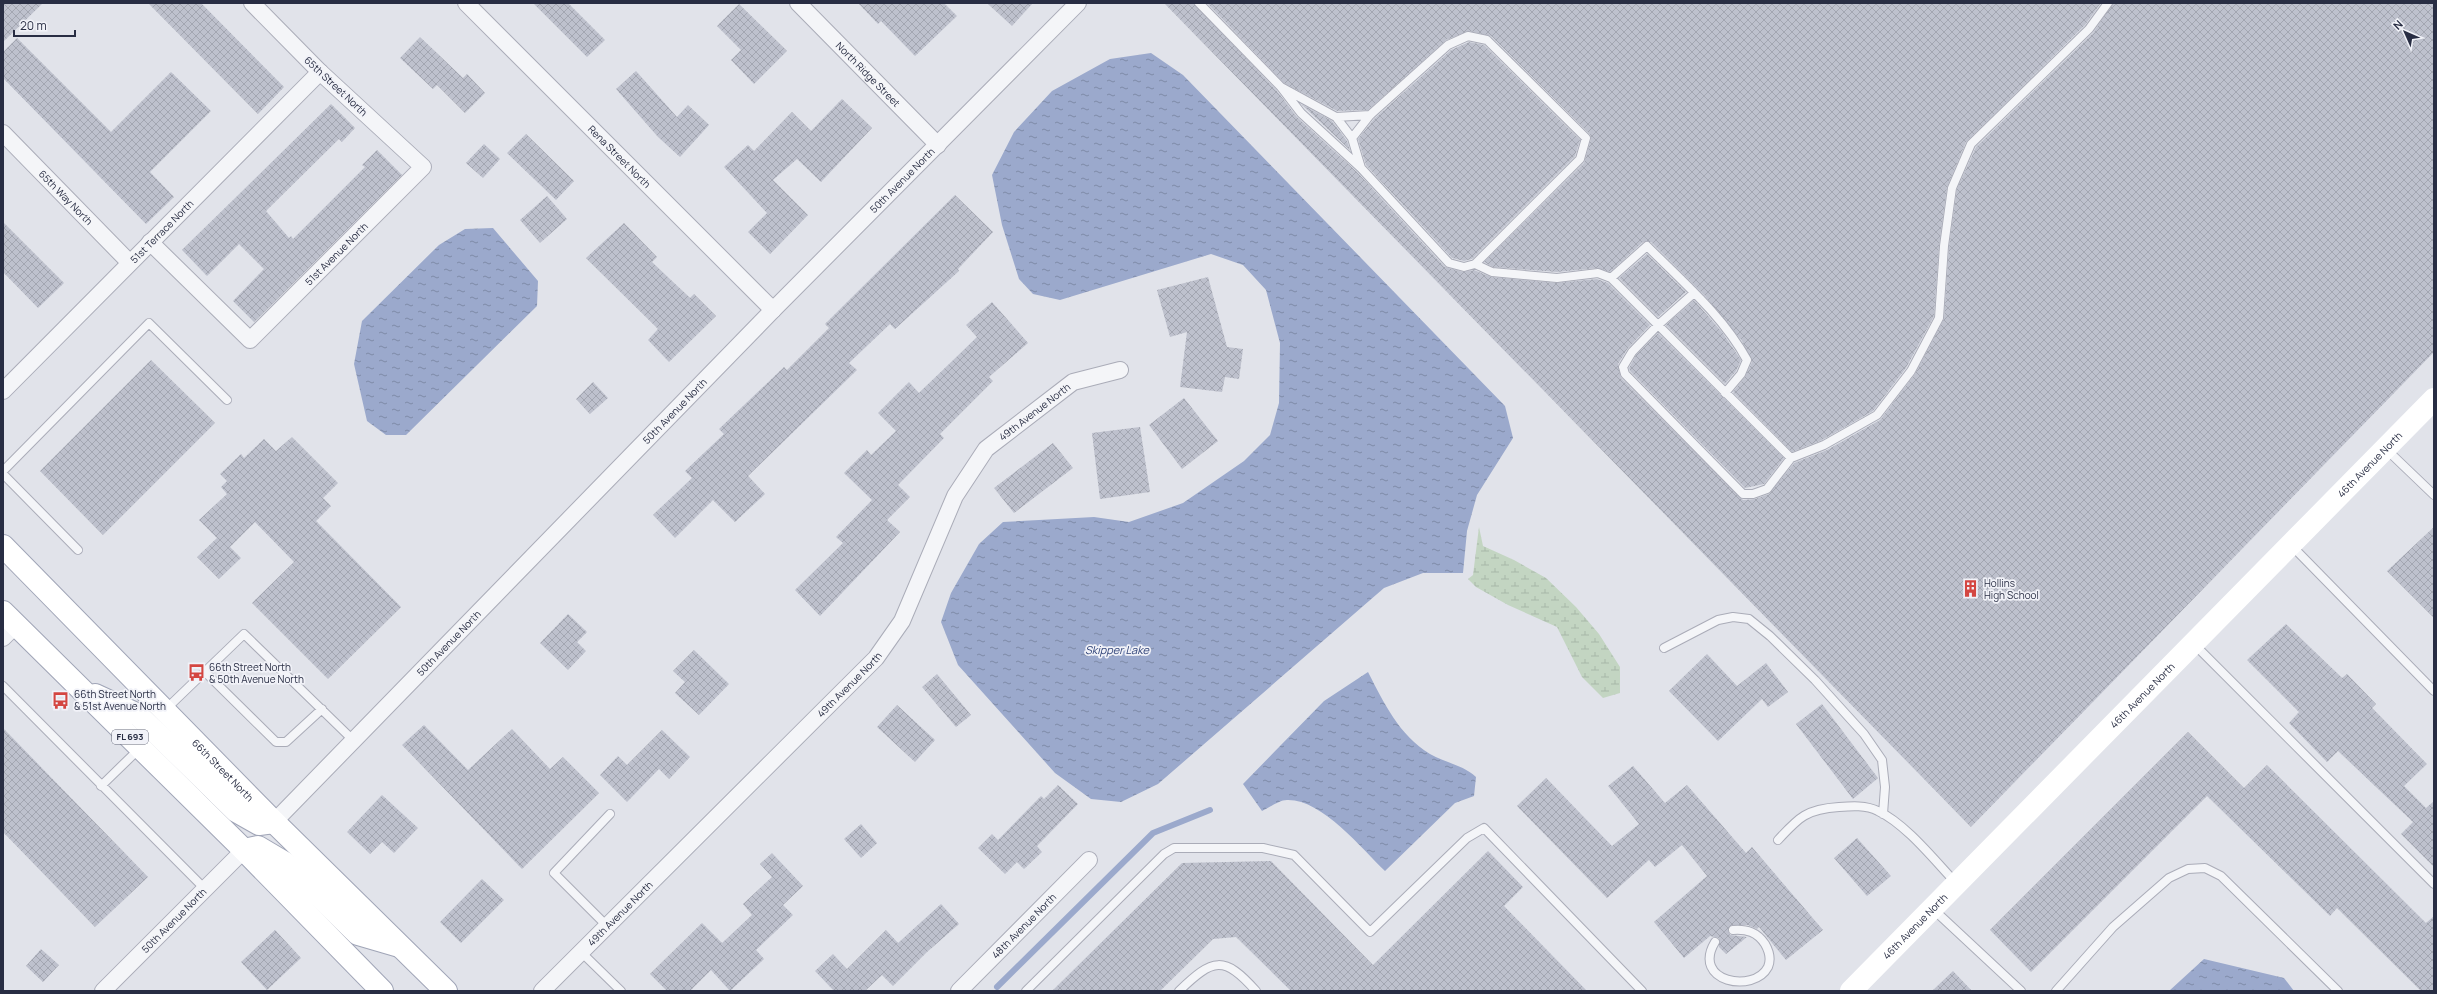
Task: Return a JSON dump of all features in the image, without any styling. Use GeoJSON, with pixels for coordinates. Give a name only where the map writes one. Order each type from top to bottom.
{"type":"FeatureCollection","features":[{"type":"Feature","properties":{"kind":"main road","name":"46th Avenue North"},"geometry":{"type":"LineString","coordinates":[[1851,991],[2434,399]]}},
{"type":"Feature","properties":{"kind":"main road","name":"66th Street North"},"geometry":{"type":"LineString","coordinates":[[3,546],[274,822],[446,991]]}},
{"type":"Feature","properties":{"kind":"main road"},"geometry":{"type":"LineString","coordinates":[[3,561],[26,568]]}},
{"type":"Feature","properties":{"kind":"main road","name":"FL 693"},"geometry":{"type":"LineString","coordinates":[[7,625],[80,688],[244,850],[382,991]]}},
{"type":"Feature","properties":{"kind":"main road"},"geometry":{"type":"LineString","coordinates":[[80,688],[138,715],[236,812],[259,824],[274,822]]}},
{"type":"Feature","properties":{"kind":"main road"},"geometry":{"type":"LineString","coordinates":[[244,850],[258,847],[285,863],[358,934],[401,947]]}},
{"type":"Feature","properties":{"kind":"street","name":"65th Street North"},"geometry":{"type":"LineString","coordinates":[[252,3],[320,72],[423,167]]}},
{"type":"Feature","properties":{"kind":"street","name":"Rena Street North"},"geometry":{"type":"LineString","coordinates":[[466,3],[773,310]]}},
{"type":"Feature","properties":{"kind":"street","name":"North Ridge Street"},"geometry":{"type":"LineString","coordinates":[[798,3],[938,145]]}},
{"type":"Feature","properties":{"kind":"street","name":"50th Avenue North"},"geometry":{"type":"LineString","coordinates":[[274,822],[773,310],[1078,3]]}},
{"type":"Feature","properties":{"kind":"street","name":"51st Terrace North"},"geometry":{"type":"LineString","coordinates":[[3,391],[129,262],[320,72]]}},
{"type":"Feature","properties":{"kind":"street","name":"65th Way North"},"geometry":{"type":"LineString","coordinates":[[3,133],[129,262]]}},
{"type":"Feature","properties":{"kind":"street","name":"51st Avenue North"},"geometry":{"type":"LineString","coordinates":[[150,242],[250,340],[423,167]]}},
{"type":"Feature","properties":{"kind":"street","name":"49th Avenue North"},"geometry":{"type":"LineString","coordinates":[[542,991],[876,658],[902,621],[956,496],[986,449],[1073,382],[1120,370]]}},
{"type":"Feature","properties":{"kind":"street","name":"50th Avenue North"},"geometry":{"type":"LineString","coordinates":[[103,991],[244,850]]}},
{"type":"Feature","properties":{"kind":"street","name":"48th Avenue North"},"geometry":{"type":"LineString","coordinates":[[959,991],[1089,860]]}},
{"type":"Feature","properties":{"kind":"lane"},"geometry":{"type":"LineString","coordinates":[[1199,3],[1281,87],[1301,113],[1361,168],[1449,263],[1464,267],[1475,264],[1580,159],[1586,138],[1487,40],[1468,36],[1448,45],[1370,115],[1352,138]]}},
{"type":"Feature","properties":{"kind":"lane"},"geometry":{"type":"LineString","coordinates":[[1694,292],[1658,325],[1632,352],[1623,367],[1625,374],[1743,494],[1753,494],[1767,489],[1791,458],[1824,445],[1876,416],[1911,371],[1939,318],[1944,246],[1952,188],[1972,144],[2089,29],[2108,3]]}},
{"type":"Feature","properties":{"kind":"lane"},"geometry":{"type":"LineString","coordinates":[[1281,87],[1336,117],[1352,138],[1361,168]]}},
{"type":"Feature","properties":{"kind":"lane"},"geometry":{"type":"LineString","coordinates":[[1336,117],[1370,115]]}},
{"type":"Feature","properties":{"kind":"lane"},"geometry":{"type":"LineString","coordinates":[[1611,278],[1647,246],[1694,292],[1736,338],[1747,360],[1741,374],[1725,393]]}},
{"type":"Feature","properties":{"kind":"lane"},"geometry":{"type":"LineString","coordinates":[[1475,264],[1492,272],[1557,278],[1598,272],[1611,278],[1791,458]]}},
{"type":"Feature","properties":{"kind":"lane"},"geometry":{"type":"LineString","coordinates":[[78,550],[3,472],[149,323],[227,400]]}},
{"type":"Feature","properties":{"kind":"lane"},"geometry":{"type":"LineString","coordinates":[[2385,448],[2434,495]]}},
{"type":"Feature","properties":{"kind":"lane"},"geometry":{"type":"LineString","coordinates":[[2290,545],[2434,691]]}},
{"type":"Feature","properties":{"kind":"lane"},"geometry":{"type":"LineString","coordinates":[[1664,648],[1718,620],[1733,617],[1749,619],[1770,636],[1814,680],[1864,734],[1882,760],[1886,787],[1883,814]]}},
{"type":"Feature","properties":{"kind":"lane"},"geometry":{"type":"LineString","coordinates":[[165,711],[244,634],[353,740]]}},
{"type":"Feature","properties":{"kind":"lane"},"geometry":{"type":"LineString","coordinates":[[2193,644],[2434,884]]}},
{"type":"Feature","properties":{"kind":"lane"},"geometry":{"type":"LineString","coordinates":[[205,672],[276,742],[286,742],[322,710]]}},
{"type":"Feature","properties":{"kind":"lane"},"geometry":{"type":"LineString","coordinates":[[3,686],[205,889]]}},
{"type":"Feature","properties":{"kind":"lane"},"geometry":{"type":"LineString","coordinates":[[101,786],[141,748]]}},
{"type":"Feature","properties":{"kind":"lane"},"geometry":{"type":"LineString","coordinates":[[1778,840],[1794,822],[1808,811],[1817,808],[1867,807],[1883,814],[1901,828],[1956,884]]}},
{"type":"Feature","properties":{"kind":"lane"},"geometry":{"type":"LineString","coordinates":[[607,926],[554,873],[610,814]]}},
{"type":"Feature","properties":{"kind":"lane"},"geometry":{"type":"LineString","coordinates":[[1026,991],[1164,854],[1174,848],[1263,848],[1294,855],[1370,932],[1467,838],[1484,828],[1642,991]]}},
{"type":"Feature","properties":{"kind":"lane"},"geometry":{"type":"LineString","coordinates":[[2056,991],[2113,927],[2169,878],[2188,869],[2205,868],[2222,876],[2338,991]]}},
{"type":"Feature","properties":{"kind":"lane"},"geometry":{"type":"LineString","coordinates":[[1932,908],[2021,991]]}},
{"type":"Feature","properties":{"kind":"lane"},"geometry":{"type":"LineString","coordinates":[[1715,942],[1710,958],[1715,977],[1722,984],[1741,990],[1759,982],[1766,974],[1769,955],[1764,942],[1753,932],[1734,930]]}},
{"type":"Feature","properties":{"kind":"lane"},"geometry":{"type":"LineString","coordinates":[[581,952],[621,991]]}},
{"type":"Feature","properties":{"kind":"lane"},"geometry":{"type":"LineString","coordinates":[[1179,991],[1194,976],[1212,965],[1223,966],[1239,972],[1256,991]]}},
{"type":"Feature","properties":{"kind":"green space"},"geometry":{"type":"Polygon","coordinates":[[[1479,527],[1483,546],[1514,560],[1546,578],[1576,607],[1599,634],[1620,667],[1620,693],[1603,698],[1582,677],[1557,627],[1508,605],[1476,587],[1468,579],[1473,575],[1479,527]]]}},
{"type":"Feature","properties":{"kind":"water","name":"Skipper Lake"},"geometry":{"type":"Polygon","coordinates":[[[1151,53],[1183,75],[1505,406],[1513,438],[1477,495],[1467,531],[1463,573],[1423,573],[1384,588],[1158,784],[1121,802],[1091,799],[1055,773],[958,665],[941,622],[951,593],[979,544],[1003,522],[1094,517],[1129,522],[1183,503],[1244,461],[1270,435],[1279,403],[1280,343],[1266,290],[1243,265],[1211,254],[1060,300],[1033,294],[1019,279],[1002,225],[992,175],[1014,132],[1052,91],[1110,59],[1151,53]]]}},
{"type":"Feature","properties":{"kind":"water"},"geometry":{"type":"Polygon","coordinates":[[[493,228],[538,281],[537,306],[406,435],[386,435],[367,421],[354,364],[362,321],[439,245],[465,229],[493,228]]]}},
{"type":"Feature","properties":{"kind":"water"},"geometry":{"type":"Polygon","coordinates":[[[1368,672],[1386,707],[1409,738],[1430,754],[1466,770],[1476,777],[1474,796],[1455,803],[1385,871],[1340,826],[1314,807],[1300,802],[1284,800],[1262,811],[1243,784],[1324,701],[1368,672]]]}},
{"type":"Feature","properties":{"kind":"water"},"geometry":{"type":"Polygon","coordinates":[[[2204,959],[2284,978],[2294,991],[2169,991],[2204,959]]]}},
{"type":"Feature","properties":{"kind":"building"},"geometry":{"type":"Polygon","coordinates":[[[3,3],[43,3],[3,42],[3,3]]]}},
{"type":"Feature","properties":{"kind":"building"},"geometry":{"type":"Polygon","coordinates":[[[148,3],[201,3],[284,87],[258,114],[148,3]]]}},
{"type":"Feature","properties":{"kind":"building"},"geometry":{"type":"Polygon","coordinates":[[[533,3],[568,3],[605,40],[587,57],[533,3]]]}},
{"type":"Feature","properties":{"kind":"building"},"geometry":{"type":"Polygon","coordinates":[[[858,3],[944,3],[957,16],[915,56],[881,21],[878,24],[858,3]]]}},
{"type":"Feature","properties":{"kind":"building"},"geometry":{"type":"Polygon","coordinates":[[[987,3],[1033,3],[1012,26],[987,3]]]}},
{"type":"Feature","properties":{"kind":"building","name":"Hollins High School"},"geometry":{"type":"Polygon","coordinates":[[[1164,3],[1194,3],[1277,91],[1297,117],[1357,172],[1445,267],[1463,272],[1474,270],[1491,277],[1556,283],[1597,279],[1608,283],[1650,325],[1628,348],[1618,364],[1621,378],[1743,500],[1755,499],[1769,494],[1794,463],[1827,450],[1880,420],[1915,374],[1944,319],[1949,247],[1957,189],[1976,147],[2093,33],[2113,3],[2434,3],[2434,352],[1971,827],[1164,3]]]}},
{"type":"Feature","properties":{"kind":"building"},"geometry":{"type":"Polygon","coordinates":[[[1207,3],[2101,3],[2085,25],[1966,142],[1947,187],[1939,246],[1934,316],[1906,368],[1873,411],[1822,440],[1792,452],[1733,392],[1745,377],[1752,362],[1742,341],[1705,296],[1651,242],[1643,242],[1610,272],[1597,268],[1557,272],[1493,267],[1484,262],[1584,163],[1591,139],[1590,134],[1491,36],[1469,31],[1446,40],[1368,110],[1337,111],[1284,83],[1207,3]]]}},
{"type":"Feature","properties":{"kind":"building"},"geometry":{"type":"Polygon","coordinates":[[[739,4],[787,51],[754,84],[731,60],[741,50],[717,26],[739,4]]]}},
{"type":"Feature","properties":{"kind":"building"},"geometry":{"type":"Polygon","coordinates":[[[420,37],[463,78],[467,74],[485,93],[465,113],[437,85],[433,89],[400,58],[420,37]]]}},
{"type":"Feature","properties":{"kind":"building"},"geometry":{"type":"Polygon","coordinates":[[[17,38],[111,132],[171,72],[211,111],[150,172],[174,197],[146,224],[3,78],[3,52],[17,38]]]}},
{"type":"Feature","properties":{"kind":"building"},"geometry":{"type":"Polygon","coordinates":[[[1469,42],[1484,45],[1580,140],[1575,156],[1472,259],[1464,261],[1452,258],[1366,165],[1358,139],[1374,119],[1451,50],[1469,42]]]}},
{"type":"Feature","properties":{"kind":"building"},"geometry":{"type":"Polygon","coordinates":[[[636,71],[677,117],[688,105],[709,125],[680,157],[658,137],[616,89],[636,71]]]}},
{"type":"Feature","properties":{"kind":"building"},"geometry":{"type":"Polygon","coordinates":[[[842,99],[872,128],[821,182],[797,159],[773,180],[808,215],[770,254],[748,232],[767,213],[724,167],[748,145],[754,151],[792,112],[811,131],[842,99]]]}},
{"type":"Feature","properties":{"kind":"building"},"geometry":{"type":"Polygon","coordinates":[[[331,104],[355,128],[342,142],[339,139],[266,211],[289,238],[291,236],[293,239],[365,167],[362,165],[377,150],[402,175],[254,322],[233,301],[264,269],[239,244],[207,276],[182,250],[331,104]]]}},
{"type":"Feature","properties":{"kind":"building"},"geometry":{"type":"Polygon","coordinates":[[[1301,104],[1332,121],[1347,141],[1350,150],[1301,104]]]}},
{"type":"Feature","properties":{"kind":"building"},"geometry":{"type":"Polygon","coordinates":[[[526,134],[574,181],[556,200],[507,153],[526,134]]]}},
{"type":"Feature","properties":{"kind":"building"},"geometry":{"type":"Polygon","coordinates":[[[484,144],[500,159],[483,178],[466,163],[484,144]]]}},
{"type":"Feature","properties":{"kind":"building"},"geometry":{"type":"Polygon","coordinates":[[[955,195],[993,232],[958,269],[959,271],[895,329],[890,324],[849,363],[857,370],[748,476],[765,494],[735,522],[713,500],[675,538],[653,515],[692,478],[685,471],[724,434],[719,429],[784,367],[787,370],[829,328],[825,324],[955,195]]]}},
{"type":"Feature","properties":{"kind":"building"},"geometry":{"type":"Polygon","coordinates":[[[547,196],[567,219],[540,243],[520,220],[547,196]]]}},
{"type":"Feature","properties":{"kind":"building"},"geometry":{"type":"Polygon","coordinates":[[[3,222],[64,283],[38,308],[3,272],[3,222]]]}},
{"type":"Feature","properties":{"kind":"building"},"geometry":{"type":"Polygon","coordinates":[[[624,223],[657,257],[652,262],[690,298],[694,294],[716,316],[669,362],[648,340],[658,329],[586,258],[624,223]]]}},
{"type":"Feature","properties":{"kind":"building"},"geometry":{"type":"Polygon","coordinates":[[[1647,254],[1686,292],[1658,317],[1619,278],[1647,254]]]}},
{"type":"Feature","properties":{"kind":"building"},"geometry":{"type":"Polygon","coordinates":[[[1208,277],[1227,347],[1243,349],[1239,379],[1225,377],[1222,392],[1180,387],[1187,332],[1170,337],[1157,290],[1208,277]]]}},
{"type":"Feature","properties":{"kind":"building"},"geometry":{"type":"Polygon","coordinates":[[[1694,300],[1722,332],[1741,360],[1736,371],[1725,384],[1666,325],[1694,300]]]}},
{"type":"Feature","properties":{"kind":"building"},"geometry":{"type":"Polygon","coordinates":[[[992,302],[1028,343],[989,377],[993,381],[940,434],[944,438],[898,485],[910,497],[887,520],[900,532],[820,616],[795,590],[843,543],[836,537],[872,500],[844,473],[867,450],[871,455],[896,431],[878,413],[909,382],[919,393],[977,337],[966,325],[992,302]]]}},
{"type":"Feature","properties":{"kind":"building"},"geometry":{"type":"Polygon","coordinates":[[[1658,333],[1784,458],[1764,484],[1745,488],[1630,371],[1629,368],[1636,355],[1658,333]]]}},
{"type":"Feature","properties":{"kind":"building"},"geometry":{"type":"Polygon","coordinates":[[[151,360],[215,423],[103,535],[40,471],[151,360]]]}},
{"type":"Feature","properties":{"kind":"building"},"geometry":{"type":"Polygon","coordinates":[[[593,382],[608,398],[590,414],[576,399],[593,382]]]}},
{"type":"Feature","properties":{"kind":"building"},"geometry":{"type":"Polygon","coordinates":[[[1184,398],[1218,441],[1182,469],[1149,425],[1184,398]]]}},
{"type":"Feature","properties":{"kind":"building"},"geometry":{"type":"Polygon","coordinates":[[[1140,427],[1150,492],[1100,499],[1092,433],[1140,427]]]}},
{"type":"Feature","properties":{"kind":"building"},"geometry":{"type":"Polygon","coordinates":[[[292,437],[338,483],[323,498],[331,506],[316,521],[401,607],[328,679],[252,603],[294,562],[255,522],[230,547],[241,558],[219,579],[197,557],[217,538],[199,520],[227,494],[221,487],[227,481],[220,474],[241,454],[244,458],[264,439],[276,451],[292,437]]]}},
{"type":"Feature","properties":{"kind":"building"},"geometry":{"type":"Polygon","coordinates":[[[1053,443],[1073,468],[1014,513],[994,488],[1053,443]]]}},
{"type":"Feature","properties":{"kind":"building"},"geometry":{"type":"Polygon","coordinates":[[[2434,527],[2434,618],[2387,571],[2434,527]]]}},
{"type":"Feature","properties":{"kind":"building"},"geometry":{"type":"Polygon","coordinates":[[[568,614],[587,632],[577,642],[586,651],[568,670],[540,643],[568,614]]]}},
{"type":"Feature","properties":{"kind":"building"},"geometry":{"type":"Polygon","coordinates":[[[2286,624],[2342,678],[2347,674],[2376,704],[2372,708],[2427,764],[2404,786],[2426,808],[2434,801],[2434,867],[2401,834],[2413,822],[2338,751],[2327,762],[2289,723],[2299,712],[2247,660],[2286,624]]]}},
{"type":"Feature","properties":{"kind":"building"},"geometry":{"type":"Polygon","coordinates":[[[694,650],[729,684],[699,715],[675,693],[685,682],[673,671],[694,650]]]}},
{"type":"Feature","properties":{"kind":"building"},"geometry":{"type":"Polygon","coordinates":[[[1707,654],[1737,686],[1766,663],[1788,692],[1768,707],[1762,699],[1718,741],[1669,691],[1707,654]]]}},
{"type":"Feature","properties":{"kind":"building"},"geometry":{"type":"Polygon","coordinates":[[[937,674],[971,715],[956,727],[922,687],[937,674]]]}},
{"type":"Feature","properties":{"kind":"building"},"geometry":{"type":"Polygon","coordinates":[[[1822,704],[1878,778],[1853,799],[1796,724],[1822,704]]]}},
{"type":"Feature","properties":{"kind":"building"},"geometry":{"type":"Polygon","coordinates":[[[897,705],[935,740],[915,762],[877,727],[897,705]]]}},
{"type":"Feature","properties":{"kind":"building"},"geometry":{"type":"Polygon","coordinates":[[[424,725],[468,770],[512,729],[550,769],[563,757],[599,793],[522,869],[402,745],[424,725]]]}},
{"type":"Feature","properties":{"kind":"building"},"geometry":{"type":"Polygon","coordinates":[[[3,728],[148,877],[95,927],[3,832],[3,728]]]}},
{"type":"Feature","properties":{"kind":"building"},"geometry":{"type":"Polygon","coordinates":[[[662,730],[690,757],[669,779],[659,769],[627,802],[600,775],[618,756],[627,765],[662,730]]]}},
{"type":"Feature","properties":{"kind":"building"},"geometry":{"type":"Polygon","coordinates":[[[2188,732],[2244,788],[2267,765],[2426,923],[2434,916],[2434,991],[2421,991],[2337,908],[2330,916],[2207,796],[2031,972],[1990,930],[2188,732]]]}},
{"type":"Feature","properties":{"kind":"building"},"geometry":{"type":"Polygon","coordinates":[[[1633,766],[1665,803],[1687,785],[1746,853],[1752,847],[1823,930],[1786,960],[1759,927],[1757,929],[1748,925],[1732,925],[1728,930],[1730,935],[1747,937],[1726,954],[1719,947],[1719,938],[1710,936],[1684,958],[1654,922],[1707,876],[1682,845],[1655,867],[1649,860],[1607,898],[1517,806],[1546,778],[1612,846],[1639,824],[1608,786],[1633,766]]]}},
{"type":"Feature","properties":{"kind":"building"},"geometry":{"type":"Polygon","coordinates":[[[1058,785],[1078,804],[1037,846],[1042,852],[1024,869],[1017,862],[1005,874],[978,848],[992,834],[998,840],[1041,796],[1044,799],[1058,785]]]}},
{"type":"Feature","properties":{"kind":"building"},"geometry":{"type":"Polygon","coordinates":[[[382,795],[418,828],[394,853],[382,842],[370,854],[347,832],[382,795]]]}},
{"type":"Feature","properties":{"kind":"building"},"geometry":{"type":"Polygon","coordinates":[[[861,824],[877,843],[861,858],[844,839],[861,824]]]}},
{"type":"Feature","properties":{"kind":"building"},"geometry":{"type":"Polygon","coordinates":[[[1857,838],[1891,876],[1867,896],[1834,858],[1857,838]]]}},
{"type":"Feature","properties":{"kind":"building"},"geometry":{"type":"Polygon","coordinates":[[[1488,851],[1523,887],[1504,906],[1587,991],[1291,991],[1236,937],[1213,939],[1160,991],[1052,991],[1182,863],[1271,861],[1373,965],[1488,851]]]}},
{"type":"Feature","properties":{"kind":"building"},"geometry":{"type":"Polygon","coordinates":[[[772,853],[803,886],[783,905],[793,915],[756,950],[764,959],[730,991],[711,970],[690,991],[667,991],[650,974],[702,923],[722,943],[752,915],[743,904],[772,877],[760,864],[772,853]]]}},
{"type":"Feature","properties":{"kind":"building"},"geometry":{"type":"Polygon","coordinates":[[[482,879],[504,900],[461,943],[440,922],[482,879]]]}},
{"type":"Feature","properties":{"kind":"building"},"geometry":{"type":"Polygon","coordinates":[[[941,904],[959,924],[927,952],[893,986],[882,975],[865,991],[834,991],[815,971],[833,954],[847,969],[886,930],[898,943],[941,904]]]}},
{"type":"Feature","properties":{"kind":"building"},"geometry":{"type":"Polygon","coordinates":[[[275,930],[301,958],[267,990],[241,962],[275,930]]]}},
{"type":"Feature","properties":{"kind":"building"},"geometry":{"type":"Polygon","coordinates":[[[41,949],[59,965],[43,982],[26,966],[41,949]]]}},
{"type":"Feature","properties":{"kind":"building"},"geometry":{"type":"Polygon","coordinates":[[[1953,971],[1972,991],[1932,991],[1953,971]]]}},
{"type":"Feature","properties":{"kind":"waterway"},"geometry":{"type":"LineString","coordinates":[[997,987],[1153,833],[1210,810]]}},
{"type":"Feature","properties":{"kind":"place","name":"Hollins High School"},"geometry":{"type":"Point","coordinates":[1971,589]}},
{"type":"Feature","properties":{"kind":"place","name":"66th Street North & 50th Avenue North"},"geometry":{"type":"Point","coordinates":[196,673]}},
{"type":"Feature","properties":{"kind":"place","name":"66th Street North & 51st Avenue North"},"geometry":{"type":"Point","coordinates":[61,700]}}]}
